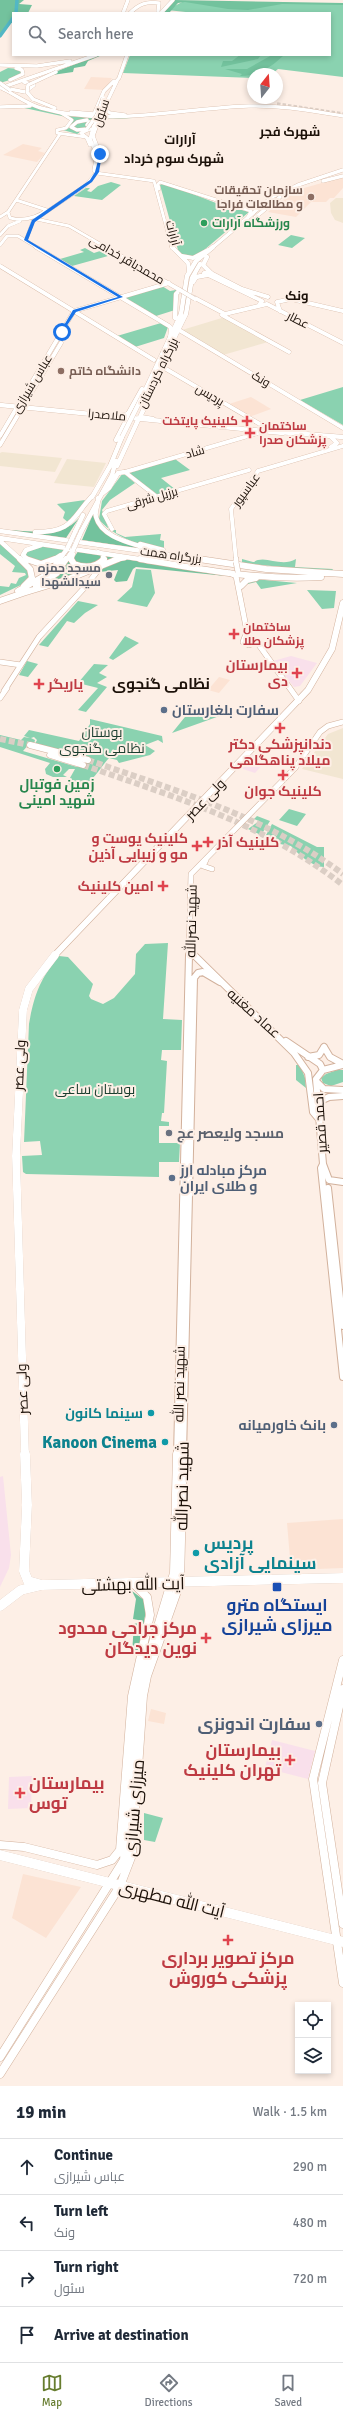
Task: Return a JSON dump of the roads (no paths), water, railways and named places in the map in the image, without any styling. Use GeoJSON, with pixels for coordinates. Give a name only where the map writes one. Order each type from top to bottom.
{"type":"FeatureCollection","features":[{"type":"Feature","properties":{"kind":"main road"},"geometry":{"type":"LineString","coordinates":[[123,12],[128,0]]}},
{"type":"Feature","properties":{"kind":"main road"},"geometry":{"type":"LineString","coordinates":[[130,12],[135,0]]}},
{"type":"Feature","properties":{"kind":"main road"},"geometry":{"type":"LineString","coordinates":[[159,12],[169,0]]}},
{"type":"Feature","properties":{"kind":"main road"},"geometry":{"type":"LineString","coordinates":[[159,12],[173,0]]}},
{"type":"Feature","properties":{"kind":"main road"},"geometry":{"type":"LineString","coordinates":[[131,12],[140,3],[147,1],[159,3],[159,12]]}},
{"type":"Feature","properties":{"kind":"main road"},"geometry":{"type":"LineString","coordinates":[[3,86],[85,56]]}},
{"type":"Feature","properties":{"kind":"main road"},"geometry":{"type":"LineString","coordinates":[[84,115],[33,99],[27,92],[27,86],[34,80],[94,56]]}},
{"type":"Feature","properties":{"kind":"main road","name":"سئول"},"geometry":{"type":"LineString","coordinates":[[115,81],[122,56]]}},
{"type":"Feature","properties":{"kind":"main road","name":"سئول"},"geometry":{"type":"LineString","coordinates":[[97,122],[97,115],[104,98],[115,81],[127,56]]}},
{"type":"Feature","properties":{"kind":"main road"},"geometry":{"type":"LineString","coordinates":[[0,66],[46,65],[78,59]]}},
{"type":"Feature","properties":{"kind":"main road"},"geometry":{"type":"LineString","coordinates":[[3,86],[84,60]]}},
{"type":"Feature","properties":{"kind":"main road"},"geometry":{"type":"LineString","coordinates":[[0,66],[21,69],[24,72],[22,75],[3,86]]}},
{"type":"Feature","properties":{"kind":"main road"},"geometry":{"type":"LineString","coordinates":[[97,108],[97,113],[100,114],[115,81]]}},
{"type":"Feature","properties":{"kind":"main road"},"geometry":{"type":"LineString","coordinates":[[59,112],[93,114],[104,91],[115,81]]}},
{"type":"Feature","properties":{"kind":"main road"},"geometry":{"type":"LineString","coordinates":[[27,82],[34,85],[25,92],[3,86],[27,82]]}},
{"type":"Feature","properties":{"kind":"main road"},"geometry":{"type":"LineString","coordinates":[[0,106],[11,101],[3,86]]}},
{"type":"Feature","properties":{"kind":"main road"},"geometry":{"type":"LineString","coordinates":[[3,86],[40,108]]}},
{"type":"Feature","properties":{"kind":"main road"},"geometry":{"type":"LineString","coordinates":[[3,86],[35,103],[59,112],[72,119],[66,128],[58,133]]}},
{"type":"Feature","properties":{"kind":"main road","name":"سئول"},"geometry":{"type":"LineString","coordinates":[[95,174],[96,151],[90,139],[104,98]]}},
{"type":"Feature","properties":{"kind":"main road"},"geometry":{"type":"LineString","coordinates":[[104,108],[108,112],[125,115],[277,102],[343,115]]}},
{"type":"Feature","properties":{"kind":"main road"},"geometry":{"type":"LineString","coordinates":[[0,106],[21,105],[100,118],[173,116]]}},
{"type":"Feature","properties":{"kind":"main road"},"geometry":{"type":"LineString","coordinates":[[138,118],[235,106],[276,105],[231,105],[146,115]]}},
{"type":"Feature","properties":{"kind":"main road"},"geometry":{"type":"LineString","coordinates":[[59,112],[84,115],[146,115],[230,106],[288,107],[343,115]]}},
{"type":"Feature","properties":{"kind":"main road"},"geometry":{"type":"LineString","coordinates":[[159,116],[230,106]]}},
{"type":"Feature","properties":{"kind":"main road"},"geometry":{"type":"LineString","coordinates":[[97,122],[173,116],[230,106]]}},
{"type":"Feature","properties":{"kind":"main road"},"geometry":{"type":"LineString","coordinates":[[97,115],[87,129],[77,130],[71,127],[77,122],[85,120],[122,120]]}},
{"type":"Feature","properties":{"kind":"main road"},"geometry":{"type":"LineString","coordinates":[[81,134],[90,130],[87,125],[89,122],[98,121],[101,122],[97,122]]}},
{"type":"Feature","properties":{"kind":"main road"},"geometry":{"type":"LineString","coordinates":[[12,224],[35,220],[83,188],[95,174],[101,151],[95,139],[97,122]]}},
{"type":"Feature","properties":{"kind":"main road"},"geometry":{"type":"LineString","coordinates":[[58,133],[64,130],[81,134],[86,137],[94,152],[96,162]]}},
{"type":"Feature","properties":{"kind":"main road"},"geometry":{"type":"LineString","coordinates":[[58,133],[86,137]]}},
{"type":"Feature","properties":{"kind":"main road"},"geometry":{"type":"LineString","coordinates":[[0,217],[8,212],[54,147],[61,136],[58,133]]}},
{"type":"Feature","properties":{"kind":"main road"},"geometry":{"type":"LineString","coordinates":[[54,147],[66,135]]}},
{"type":"Feature","properties":{"kind":"main road"},"geometry":{"type":"LineString","coordinates":[[224,203],[251,209],[298,185],[341,170]]}},
{"type":"Feature","properties":{"kind":"main road"},"geometry":{"type":"LineString","coordinates":[[90,172],[95,174],[107,173],[159,181],[251,211],[248,217]]}},
{"type":"Feature","properties":{"kind":"main road"},"geometry":{"type":"LineString","coordinates":[[95,174],[107,173],[159,181]]}},
{"type":"Feature","properties":{"kind":"main road","name":"بزرگراه کردستان"},"geometry":{"type":"LineString","coordinates":[[0,597],[11,594],[47,576],[61,560],[66,548],[78,532],[109,473],[124,437],[145,395],[179,330],[189,307],[191,286],[197,268],[207,257],[278,199],[313,183],[343,175]]}},
{"type":"Feature","properties":{"kind":"main road","name":"آرارات"},"geometry":{"type":"LineString","coordinates":[[154,181],[165,211]]}},
{"type":"Feature","properties":{"kind":"main road","name":"آرارات"},"geometry":{"type":"LineString","coordinates":[[159,181],[158,184],[176,250],[183,257],[196,257],[208,250]]}},
{"type":"Feature","properties":{"kind":"main road"},"geometry":{"type":"LineString","coordinates":[[0,235],[12,224],[40,215],[46,210],[17,200]]}},
{"type":"Feature","properties":{"kind":"main road"},"geometry":{"type":"LineString","coordinates":[[189,271],[208,250],[266,201]]}},
{"type":"Feature","properties":{"kind":"main road"},"geometry":{"type":"LineString","coordinates":[[8,212],[8,217],[12,219],[27,219],[44,214]]}},
{"type":"Feature","properties":{"kind":"main road"},"geometry":{"type":"LineString","coordinates":[[26,240],[35,220]]}},
{"type":"Feature","properties":{"kind":"main road","name":"محمدباقر خدامی"},"geometry":{"type":"LineString","coordinates":[[35,220],[70,226],[194,298]]}},
{"type":"Feature","properties":{"kind":"main road","name":"آرارات"},"geometry":{"type":"LineString","coordinates":[[169,224],[173,250],[189,265],[189,271]]}},
{"type":"Feature","properties":{"kind":"main road"},"geometry":{"type":"LineString","coordinates":[[0,226],[4,230]]}},
{"type":"Feature","properties":{"kind":"main road"},"geometry":{"type":"LineString","coordinates":[[0,245],[6,237],[18,236],[26,240],[170,326],[170,337]]}},
{"type":"Feature","properties":{"kind":"main road"},"geometry":{"type":"LineString","coordinates":[[207,257],[203,265],[209,274],[242,289],[276,298],[277,307],[280,311]]}},
{"type":"Feature","properties":{"kind":"main road"},"geometry":{"type":"LineString","coordinates":[[0,266],[76,314],[84,317],[154,360]]}},
{"type":"Feature","properties":{"kind":"main road","name":"بزرگراه کردستان"},"geometry":{"type":"LineString","coordinates":[[145,395],[154,370],[183,306],[189,271]]}},
{"type":"Feature","properties":{"kind":"main road"},"geometry":{"type":"LineString","coordinates":[[191,286],[196,277],[209,274]]}},
{"type":"Feature","properties":{"kind":"main road","name":"عطار"},"geometry":{"type":"LineString","coordinates":[[209,274],[261,304],[280,311],[343,343]]}},
{"type":"Feature","properties":{"kind":"main road"},"geometry":{"type":"LineString","coordinates":[[76,314],[121,297],[168,283]]}},
{"type":"Feature","properties":{"kind":"main road"},"geometry":{"type":"LineString","coordinates":[[175,326],[178,307],[176,294],[181,290]]}},
{"type":"Feature","properties":{"kind":"main road"},"geometry":{"type":"LineString","coordinates":[[261,304],[262,298],[268,296]]}},
{"type":"Feature","properties":{"kind":"main road"},"geometry":{"type":"LineString","coordinates":[[194,298],[222,313],[228,314],[261,304],[271,304],[291,299],[343,311]]}},
{"type":"Feature","properties":{"kind":"main road"},"geometry":{"type":"LineString","coordinates":[[194,298],[289,352]]}},
{"type":"Feature","properties":{"kind":"main road","name":"عباس شیرازی"},"geometry":{"type":"LineString","coordinates":[[0,445],[19,409],[76,314]]}},
{"type":"Feature","properties":{"kind":"main road"},"geometry":{"type":"LineString","coordinates":[[228,314],[227,316],[235,322]]}},
{"type":"Feature","properties":{"kind":"main road","name":"ونک"},"geometry":{"type":"LineString","coordinates":[[179,330],[343,428]]}},
{"type":"Feature","properties":{"kind":"main road"},"geometry":{"type":"LineString","coordinates":[[153,419],[140,417],[160,373],[161,366]]}},
{"type":"Feature","properties":{"kind":"main road","name":"پردیس"},"geometry":{"type":"LineString","coordinates":[[161,366],[259,425]]}},
{"type":"Feature","properties":{"kind":"main road"},"geometry":{"type":"LineString","coordinates":[[120,416],[128,414],[154,370]]}},
{"type":"Feature","properties":{"kind":"main road"},"geometry":{"type":"LineString","coordinates":[[134,403],[146,405]]}},
{"type":"Feature","properties":{"kind":"main road","name":"ملاصدرا"},"geometry":{"type":"LineString","coordinates":[[0,405],[19,409]]}},
{"type":"Feature","properties":{"kind":"main road","name":"ملاصدرا"},"geometry":{"type":"LineString","coordinates":[[0,405],[19,409],[153,419],[343,439]]}},
{"type":"Feature","properties":{"kind":"main road"},"geometry":{"type":"LineString","coordinates":[[109,473],[110,454],[128,417]]}},
{"type":"Feature","properties":{"kind":"main road"},"geometry":{"type":"LineString","coordinates":[[109,473],[139,418]]}},
{"type":"Feature","properties":{"kind":"main road"},"geometry":{"type":"LineString","coordinates":[[124,424],[136,425]]}},
{"type":"Feature","properties":{"kind":"main road"},"geometry":{"type":"LineString","coordinates":[[254,429],[259,427],[259,425]]}},
{"type":"Feature","properties":{"kind":"main road","name":"ملاصدرا"},"geometry":{"type":"LineString","coordinates":[[259,425],[272,431]]}},
{"type":"Feature","properties":{"kind":"main road","name":"عباس شیرازی"},"geometry":{"type":"LineString","coordinates":[[0,436],[8,428]]}},
{"type":"Feature","properties":{"kind":"main road","name":"ملاصدرا"},"geometry":{"type":"LineString","coordinates":[[242,429],[283,433]]}},
{"type":"Feature","properties":{"kind":"main road","name":"شاد"},"geometry":{"type":"LineString","coordinates":[[125,472],[265,431]]}},
{"type":"Feature","properties":{"kind":"main road","name":"برزیل شرقی"},"geometry":{"type":"LineString","coordinates":[[264,467],[337,444],[331,437]]}},
{"type":"Feature","properties":{"kind":"main road","name":"برزیل شرقی"},"geometry":{"type":"LineString","coordinates":[[112,530],[104,514],[106,512],[245,471],[343,446]]}},
{"type":"Feature","properties":{"kind":"main road","name":"عباسپور"},"geometry":{"type":"LineString","coordinates":[[238,572],[231,509],[256,474],[264,467]]}},
{"type":"Feature","properties":{"kind":"main road"},"geometry":{"type":"LineString","coordinates":[[245,471],[256,474]]}},
{"type":"Feature","properties":{"kind":"main road"},"geometry":{"type":"LineString","coordinates":[[245,471],[251,481]]}},
{"type":"Feature","properties":{"kind":"main road"},"geometry":{"type":"LineString","coordinates":[[0,529],[39,532],[61,529],[75,520],[87,500],[97,496],[109,488],[118,473],[125,472],[158,497]]}},
{"type":"Feature","properties":{"kind":"main road"},"geometry":{"type":"LineString","coordinates":[[97,496],[96,517],[102,528],[115,536],[146,548],[192,558]]}},
{"type":"Feature","properties":{"kind":"main road","name":"بزرگراه همت"},"geometry":{"type":"LineString","coordinates":[[0,529],[272,570],[343,578]]}},
{"type":"Feature","properties":{"kind":"main road","name":"بزرگراه کردستان"},"geometry":{"type":"LineString","coordinates":[[0,601],[23,594],[57,573],[73,550],[78,532]]}},
{"type":"Feature","properties":{"kind":"main road"},"geometry":{"type":"LineString","coordinates":[[0,536],[66,548],[94,551],[228,573],[236,576],[247,632],[244,643],[258,647]]}},
{"type":"Feature","properties":{"kind":"main road","name":"بزرگراه همت"},"geometry":{"type":"LineString","coordinates":[[0,536],[264,573],[321,578],[343,574]]}},
{"type":"Feature","properties":{"kind":"main road"},"geometry":{"type":"LineString","coordinates":[[115,536],[160,549],[236,562]]}},
{"type":"Feature","properties":{"kind":"main road"},"geometry":{"type":"LineString","coordinates":[[0,541],[27,566],[33,575],[27,584],[11,594]]}},
{"type":"Feature","properties":{"kind":"main road"},"geometry":{"type":"LineString","coordinates":[[49,544],[30,548],[24,552],[24,557],[34,563],[48,563],[56,560],[66,548],[82,547],[102,554],[104,559],[97,565],[87,567],[72,562],[73,550]]}},
{"type":"Feature","properties":{"kind":"main road"},"geometry":{"type":"LineString","coordinates":[[23,594],[60,582],[122,558],[142,559]]}},
{"type":"Feature","properties":{"kind":"main road"},"geometry":{"type":"LineString","coordinates":[[0,698],[19,666],[30,651],[55,620],[88,584],[102,565]]}},
{"type":"Feature","properties":{"kind":"main road"},"geometry":{"type":"LineString","coordinates":[[228,573],[238,572],[264,577]]}},
{"type":"Feature","properties":{"kind":"main road"},"geometry":{"type":"LineString","coordinates":[[238,572],[241,586],[240,595],[248,622],[258,647],[299,701]]}},
{"type":"Feature","properties":{"kind":"main road"},"geometry":{"type":"LineString","coordinates":[[241,586],[250,579],[264,577],[321,578]]}},
{"type":"Feature","properties":{"kind":"main road"},"geometry":{"type":"LineString","coordinates":[[60,582],[68,581],[88,584]]}},
{"type":"Feature","properties":{"kind":"main road","name":"ولی عصر"},"geometry":{"type":"LineString","coordinates":[[42,1585],[28,1581],[24,1571],[27,1505],[16,1175],[20,1054],[24,1003],[34,982],[47,963],[299,701],[323,670],[337,632],[343,604]]}},
{"type":"Feature","properties":{"kind":"main road"},"geometry":{"type":"LineString","coordinates":[[244,639],[255,640]]}},
{"type":"Feature","properties":{"kind":"main road"},"geometry":{"type":"LineString","coordinates":[[250,645],[255,640]]}},
{"type":"Feature","properties":{"kind":"main road"},"geometry":{"type":"LineString","coordinates":[[0,663],[19,666]]}},
{"type":"Feature","properties":{"kind":"main road","name":"شهید نصرالله"},"geometry":{"type":"LineString","coordinates":[[187,1186],[192,873],[295,768],[320,732],[328,726],[343,722]]}},
{"type":"Feature","properties":{"kind":"main road","name":"شهید نصرالله"},"geometry":{"type":"LineString","coordinates":[[212,869],[204,867],[203,863],[300,767],[324,733],[343,725]]}},
{"type":"Feature","properties":{"kind":"main road"},"geometry":{"type":"LineString","coordinates":[[28,747],[85,763]]}},
{"type":"Feature","properties":{"kind":"main road","name":"عماد مغنیه"},"geometry":{"type":"LineString","coordinates":[[190,951],[277,1037],[320,1064],[323,1070]]}},
{"type":"Feature","properties":{"kind":"main road","name":"شهید نصرالله"},"geometry":{"type":"LineString","coordinates":[[191,1001],[194,978],[198,973],[203,972],[220,982]]}},
{"type":"Feature","properties":{"kind":"main road"},"geometry":{"type":"LineString","coordinates":[[277,1037],[294,1053],[308,1073],[313,1112],[318,1118]]}},
{"type":"Feature","properties":{"kind":"main road"},"geometry":{"type":"LineString","coordinates":[[308,1057],[319,1056],[324,1047],[326,1054],[343,1065]]}},
{"type":"Feature","properties":{"kind":"main road"},"geometry":{"type":"LineString","coordinates":[[333,1059],[343,1061]]}},
{"type":"Feature","properties":{"kind":"main road"},"geometry":{"type":"LineString","coordinates":[[343,1065],[323,1070],[316,1076],[317,1082],[324,1089],[343,1090]]}},
{"type":"Feature","properties":{"kind":"main road","name":"احمد قصیر"},"geometry":{"type":"LineString","coordinates":[[317,1082],[318,1118],[323,1164]]}},
{"type":"Feature","properties":{"kind":"main road"},"geometry":{"type":"LineString","coordinates":[[318,1102],[329,1097],[343,1096]]}},
{"type":"Feature","properties":{"kind":"main road"},"geometry":{"type":"LineString","coordinates":[[323,1164],[328,1179],[334,1182]]}},
{"type":"Feature","properties":{"kind":"main road"},"geometry":{"type":"LineString","coordinates":[[323,1164],[321,1168],[325,1186],[343,1326]]}},
{"type":"Feature","properties":{"kind":"main road"},"geometry":{"type":"LineString","coordinates":[[325,1186],[334,1182],[343,1182]]}},
{"type":"Feature","properties":{"kind":"main road","name":"شهید نصر الله"},"geometry":{"type":"LineString","coordinates":[[182,1364],[187,1186]]}},
{"type":"Feature","properties":{"kind":"main road"},"geometry":{"type":"LineString","coordinates":[[325,1186],[343,1377]]}},
{"type":"Feature","properties":{"kind":"main road","name":"شهید نصرالله"},"geometry":{"type":"LineString","coordinates":[[176,1583],[182,1364]]}},
{"type":"Feature","properties":{"kind":"main road","name":"آیت الله بهشتی"},"geometry":{"type":"LineString","coordinates":[[42,1585],[343,1578]]}},
{"type":"Feature","properties":{"kind":"main road","name":"میرزای شیرازی"},"geometry":{"type":"LineString","coordinates":[[0,2074],[116,1884],[126,1854],[137,1696],[152,1641],[176,1583]]}},
{"type":"Feature","properties":{"kind":"main road","name":"میرزای شیرازی"},"geometry":{"type":"LineString","coordinates":[[0,1846],[24,1847],[97,1865],[112,1860],[120,1850],[132,1696],[150,1615],[147,1597],[134,1584]]}},
{"type":"Feature","properties":{"kind":"main road"},"geometry":{"type":"LineString","coordinates":[[0,1606],[21,1590],[42,1585]]}},
{"type":"Feature","properties":{"kind":"main road"},"geometry":{"type":"LineString","coordinates":[[343,1660],[314,1779],[340,1942],[343,1983]]}},
{"type":"Feature","properties":{"kind":"main road"},"geometry":{"type":"LineString","coordinates":[[343,1689],[322,1783],[343,1924]]}},
{"type":"Feature","properties":{"kind":"main road","name":"آیت الله مطهری"},"geometry":{"type":"LineString","coordinates":[[0,1855],[340,1942]]}},
{"type":"Feature","properties":{"kind":"main road","name":"میرزای شیرازی"},"geometry":{"type":"LineString","coordinates":[[0,2057],[116,1884]]}},
{"type":"Feature","properties":{"kind":"waterway"},"geometry":{"type":"LineString","coordinates":[[16,12],[17,0]]}},
{"type":"Feature","properties":{"kind":"waterway"},"geometry":{"type":"LineString","coordinates":[[0,36],[12,19]]}},
{"type":"Feature","properties":{"kind":"tunnel"},"geometry":{"type":"LineString","coordinates":[[277,104],[343,114]]}},
{"type":"Feature","properties":{"kind":"tunnel"},"geometry":{"type":"LineString","coordinates":[[0,739],[30,745]]}},
{"type":"Feature","properties":{"kind":"tunnel"},"geometry":{"type":"LineString","coordinates":[[88,760],[188,795],[252,821],[284,836],[343,874]]}},
{"type":"Feature","properties":{"kind":"tunnel"},"geometry":{"type":"LineString","coordinates":[[83,765],[185,801],[250,828],[313,863],[343,885]]}},
{"type":"Feature","properties":{"kind":"place","name":"سازمان تحقیقات و مطالعات فراجا"},"geometry":{"type":"Point","coordinates":[311,197]}},
{"type":"Feature","properties":{"kind":"place","name":"ورزشگاه آرارات"},"geometry":{"type":"Point","coordinates":[204,223]}},
{"type":"Feature","properties":{"kind":"place","name":"دانشگاه خاتم"},"geometry":{"type":"Point","coordinates":[61,371]}},
{"type":"Feature","properties":{"kind":"place","name":"کلینیک پایتخت"},"geometry":{"type":"Point","coordinates":[247,421]}},
{"type":"Feature","properties":{"kind":"place","name":"ساختمان پزشکان صدرا"},"geometry":{"type":"Point","coordinates":[250,433]}},
{"type":"Feature","properties":{"kind":"place","name":"مسجد حمزه سیدالشهدا"},"geometry":{"type":"Point","coordinates":[109,575]}},
{"type":"Feature","properties":{"kind":"place","name":"ساختمان پزشکان طلا"},"geometry":{"type":"Point","coordinates":[234,634]}},
{"type":"Feature","properties":{"kind":"place","name":"بیمارستان دی"},"geometry":{"type":"Point","coordinates":[297,673]}},
{"type":"Feature","properties":{"kind":"place","name":"یاریگر"},"geometry":{"type":"Point","coordinates":[39,684]}},
{"type":"Feature","properties":{"kind":"place","name":"سفارت بلغارستان"},"geometry":{"type":"Point","coordinates":[164,710]}},
{"type":"Feature","properties":{"kind":"place","name":"دندانپزشکی دکتر میلاد پناهگاهی"},"geometry":{"type":"Point","coordinates":[280,728]}},
{"type":"Feature","properties":{"kind":"place","name":"زمین فوتبال شهید امینی"},"geometry":{"type":"Point","coordinates":[57,769]}},
{"type":"Feature","properties":{"kind":"place","name":"کلینیک جوان"},"geometry":{"type":"Point","coordinates":[283,775]}},
{"type":"Feature","properties":{"kind":"place","name":"کلینیک آذر"},"geometry":{"type":"Point","coordinates":[208,842]}},
{"type":"Feature","properties":{"kind":"place","name":"کلینیک پوست و مو و زیبایی آذین"},"geometry":{"type":"Point","coordinates":[197,846]}},
{"type":"Feature","properties":{"kind":"place","name":"امین کلینیک"},"geometry":{"type":"Point","coordinates":[163,886]}},
{"type":"Feature","properties":{"kind":"place","name":"مسجد ولیعصر عج"},"geometry":{"type":"Point","coordinates":[169,1133]}},
{"type":"Feature","properties":{"kind":"place","name":"مركز مبادله ارز و طلای ايران"},"geometry":{"type":"Point","coordinates":[172,1178]}},
{"type":"Feature","properties":{"kind":"place","name":"سینما کانون"},"geometry":{"type":"Point","coordinates":[151,1413]}},
{"type":"Feature","properties":{"kind":"place","name":"بانک خاورمیانه"},"geometry":{"type":"Point","coordinates":[334,1425]}},
{"type":"Feature","properties":{"kind":"place","name":"Kanoon Cinema"},"geometry":{"type":"Point","coordinates":[165,1442]}},
{"type":"Feature","properties":{"kind":"place","name":"پردیس سینمایی آزادی"},"geometry":{"type":"Point","coordinates":[196,1553]}},
{"type":"Feature","properties":{"kind":"place","name":"ایستگاه مترو میرزای شیرازی"},"geometry":{"type":"Point","coordinates":[277,1587]}},
{"type":"Feature","properties":{"kind":"place","name":"مرکز جراحی محدود نوین دیدگان"},"geometry":{"type":"Point","coordinates":[206,1638]}},
{"type":"Feature","properties":{"kind":"place","name":"سفارت اندونزی"},"geometry":{"type":"Point","coordinates":[319,1724]}},
{"type":"Feature","properties":{"kind":"place","name":"بیمارستان تهران کلینیک"},"geometry":{"type":"Point","coordinates":[290,1760]}},
{"type":"Feature","properties":{"kind":"place","name":"بیمارستان توس"},"geometry":{"type":"Point","coordinates":[20,1793]}},
{"type":"Feature","properties":{"kind":"place","name":"مرکز تصویر برداری پزشکی کوروش"},"geometry":{"type":"Point","coordinates":[228,1940]}},
{"type":"Feature","properties":{"kind":"district","name":"شهرک فجر"},"geometry":{"type":"Point","coordinates":[290,131]}},
{"type":"Feature","properties":{"kind":"district","name":"آرارات"},"geometry":{"type":"Point","coordinates":[180,139]}},
{"type":"Feature","properties":{"kind":"district","name":"شهرک سوم خرداد"},"geometry":{"type":"Point","coordinates":[174,158]}},
{"type":"Feature","properties":{"kind":"district","name":"ونک"},"geometry":{"type":"Point","coordinates":[297,295]}},
{"type":"Feature","properties":{"kind":"district","name":"نظامی گنجوی"},"geometry":{"type":"Point","coordinates":[161,684]}},
{"type":"Feature","properties":{"kind":"park label","name":"بوستان نظامی گنجوی"},"geometry":{"type":"Point","coordinates":[102,740]}},
{"type":"Feature","properties":{"kind":"park label","name":"بوستان ساعی"},"geometry":{"type":"Point","coordinates":[95,1089]}}]}
